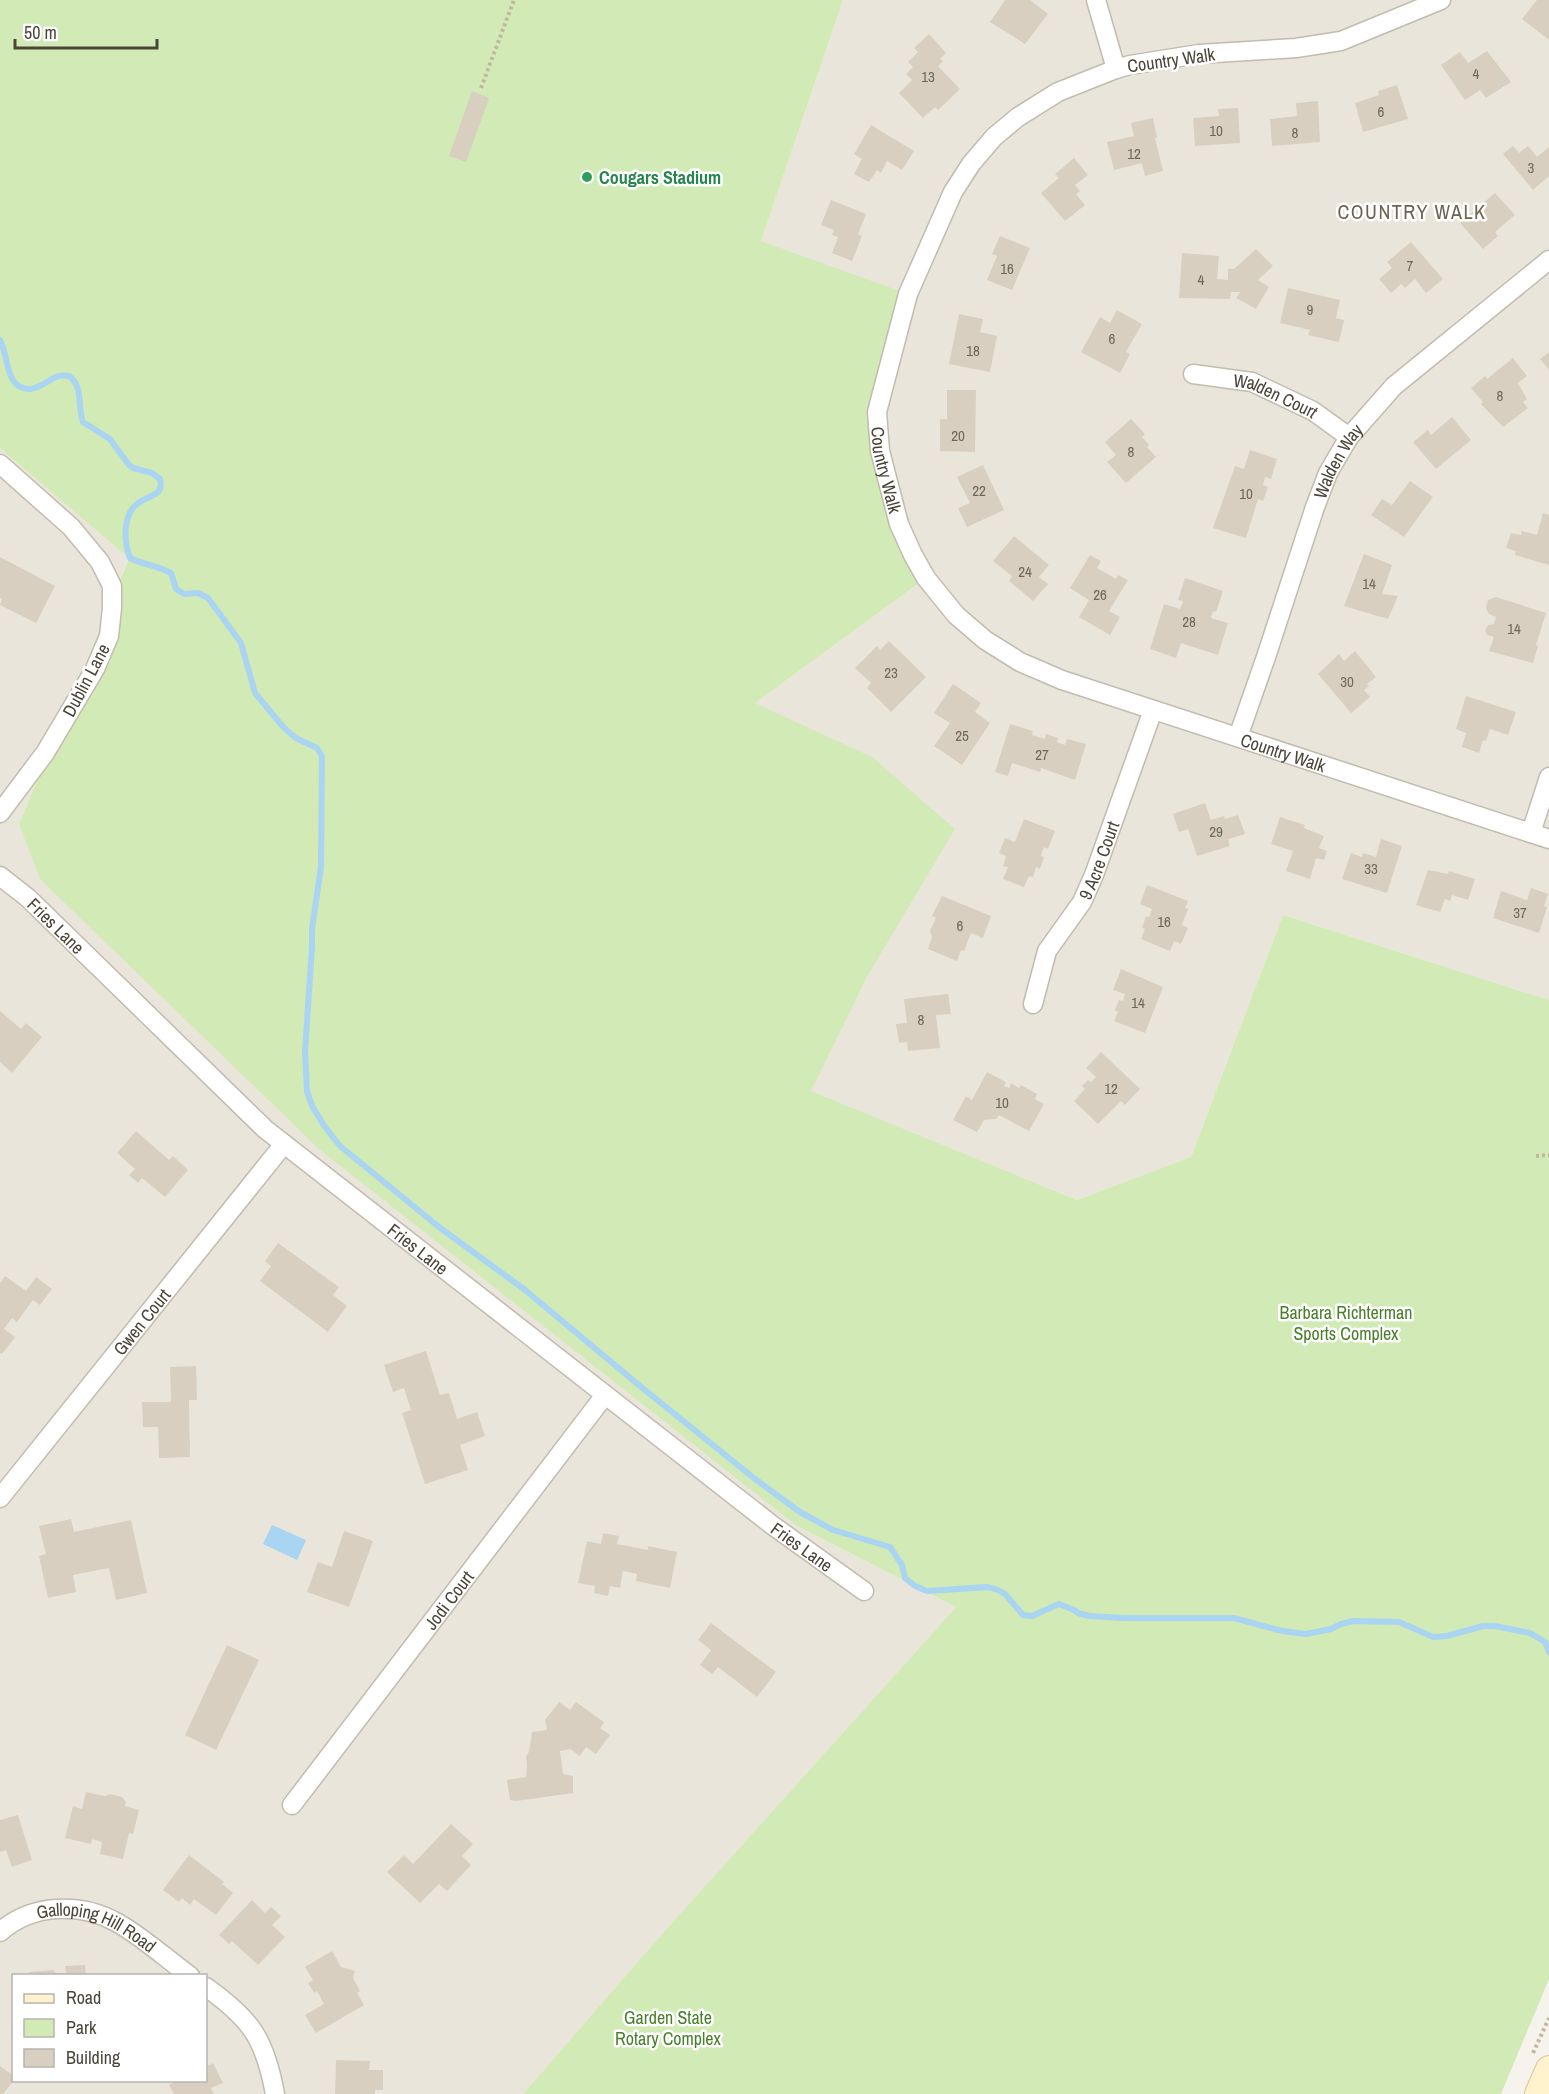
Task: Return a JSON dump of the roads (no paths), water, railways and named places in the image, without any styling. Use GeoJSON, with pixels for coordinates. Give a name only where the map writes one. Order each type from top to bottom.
{"type":"FeatureCollection","features":[{"type":"Feature","properties":{"kind":"street"},"geometry":{"type":"LineString","coordinates":[[1096,0],[1116,69]]}},
{"type":"Feature","properties":{"kind":"street","name":"Country Walk"},"geometry":{"type":"LineString","coordinates":[[1441,0],[1341,41],[1296,48],[1199,54],[1130,64],[1058,92],[1018,117],[994,137],[970,164],[953,192],[908,294],[877,412],[880,451],[899,524],[926,578],[956,615],[985,640],[1020,662],[1062,680],[1549,839]]}},
{"type":"Feature","properties":{"kind":"street","name":"Walden Way"},"geometry":{"type":"LineString","coordinates":[[1238,738],[1315,507],[1328,473],[1349,437],[1394,386],[1549,260]]}},
{"type":"Feature","properties":{"kind":"street","name":"Walden Court"},"geometry":{"type":"LineString","coordinates":[[1193,374],[1252,382],[1313,411],[1349,437]]}},
{"type":"Feature","properties":{"kind":"street","name":"Dublin Lane"},"geometry":{"type":"LineString","coordinates":[[0,464],[71,527],[100,562],[112,586],[109,636],[95,669],[45,753],[0,813]]}},
{"type":"Feature","properties":{"kind":"street","name":"9 Acre Court"},"geometry":{"type":"LineString","coordinates":[[1033,1004],[1047,951],[1082,902],[1094,875],[1153,710]]}},
{"type":"Feature","properties":{"kind":"street"},"geometry":{"type":"LineString","coordinates":[[1531,833],[1549,777]]}},
{"type":"Feature","properties":{"kind":"street","name":"Fries Lane"},"geometry":{"type":"LineString","coordinates":[[0,876],[28,898],[265,1129],[772,1525],[864,1591]]}},
{"type":"Feature","properties":{"kind":"street","name":"Gwen Court"},"geometry":{"type":"LineString","coordinates":[[0,1498],[284,1144]]}},
{"type":"Feature","properties":{"kind":"street","name":"Jodi Court"},"geometry":{"type":"LineString","coordinates":[[292,1805],[604,1395]]}},
{"type":"Feature","properties":{"kind":"street","name":"Galloping Hill Road"},"geometry":{"type":"LineString","coordinates":[[0,1932],[12,1921],[43,1910],[64,1908],[94,1913],[116,1922],[187,1974]]}},
{"type":"Feature","properties":{"kind":"street"},"geometry":{"type":"LineString","coordinates":[[207,1987],[225,2000],[251,2026],[263,2049],[275,2094]]}},
{"type":"Feature","properties":{"kind":"street"},"geometry":{"type":"LineString","coordinates":[[1538,2094],[1549,2069]]}},
{"type":"Feature","properties":{"kind":"water"},"geometry":{"type":"Polygon","coordinates":[[[272,1525],[306,1540],[297,1560],[263,1544],[272,1525]]]}},
{"type":"Feature","properties":{"kind":"waterway"},"geometry":{"type":"LineString","coordinates":[[0,340],[16,384],[21,388],[29,389],[58,376],[69,376],[77,386],[83,422],[110,439],[133,468],[152,473],[160,479],[161,487],[158,492],[137,504],[129,515],[126,544],[130,558],[171,573],[176,589],[184,594],[198,593],[208,598],[241,643],[255,693],[284,728],[296,738],[317,748],[322,756],[321,867],[312,929],[305,1052],[307,1091],[312,1106],[340,1146],[439,1227],[525,1290],[755,1479],[800,1512],[833,1530],[890,1547],[902,1565],[905,1578],[915,1586],[927,1591],[988,1587],[1005,1594],[1023,1615],[1032,1616],[1059,1604],[1089,1616],[1234,1618],[1282,1631],[1306,1634],[1331,1629],[1353,1621],[1399,1622],[1433,1637],[1447,1636],[1483,1626],[1495,1626],[1530,1633],[1545,1642],[1549,1652]]}},
{"type":"Feature","properties":{"kind":"place","name":"Cougars Stadium"},"geometry":{"type":"Point","coordinates":[587,177]}},
{"type":"Feature","properties":{"kind":"district","name":"COUNTRY WALK"},"geometry":{"type":"Point","coordinates":[1412,211]}},
{"type":"Feature","properties":{"kind":"park label","name":"Barbara Richterman Sports Complex"},"geometry":{"type":"Point","coordinates":[1346,1322]}},
{"type":"Feature","properties":{"kind":"park label","name":"Garden State Rotary Complex"},"geometry":{"type":"Point","coordinates":[668,2027]}}]}
